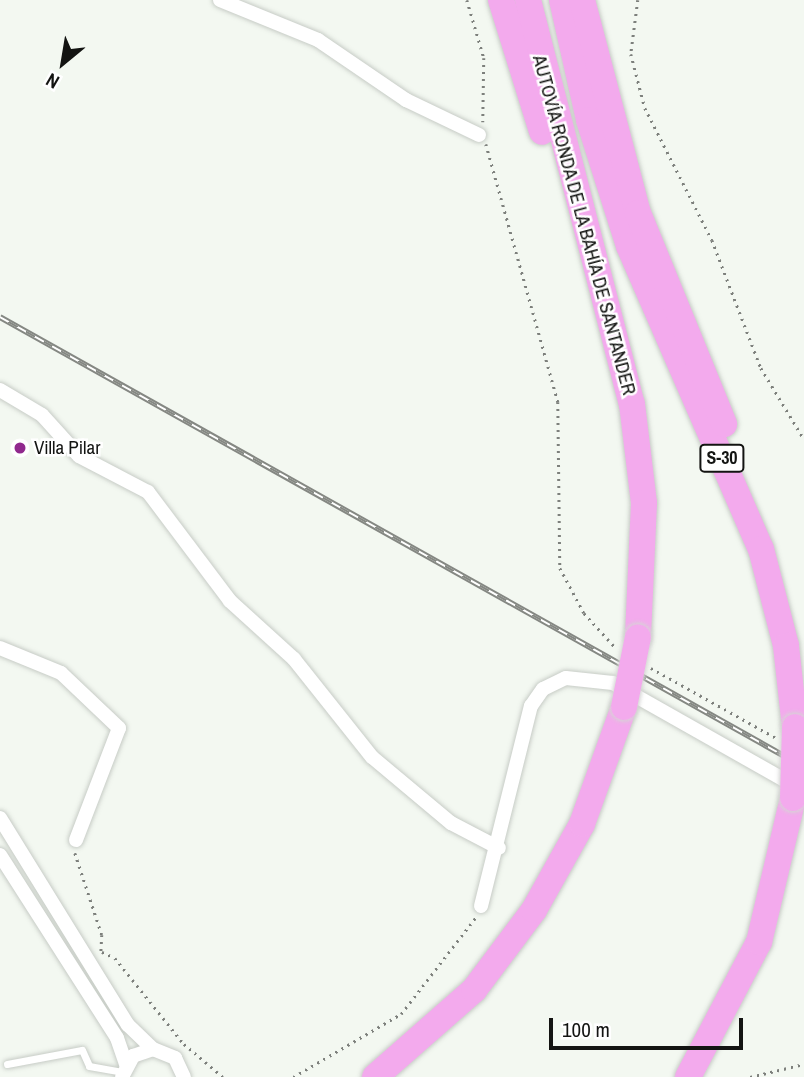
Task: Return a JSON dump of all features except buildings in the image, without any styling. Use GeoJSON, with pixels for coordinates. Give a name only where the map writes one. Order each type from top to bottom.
{"type":"FeatureCollection","features":[{"type":"Feature","properties":{"kind":"highway"},"geometry":{"type":"LineString","coordinates":[[500,0],[637,437]]}},
{"type":"Feature","properties":{"kind":"highway"},"geometry":{"type":"LineString","coordinates":[[510,0],[544,137]]}},
{"type":"Feature","properties":{"kind":"highway","name":"AUTOVÍA RONDA DE LA BAHÍA DE SANTANDER"},"geometry":{"type":"LineString","coordinates":[[375,1077],[474,990],[534,911],[582,824],[624,707],[628,643],[645,535],[637,437],[528,0]]}},
{"type":"Feature","properties":{"kind":"highway","name":"AUTOVÍA RONDA DE LA BAHÍA DE SANTANDER"},"geometry":{"type":"LineString","coordinates":[[562,0],[614,204],[757,539],[791,678],[791,736],[798,795],[759,942],[712,1040],[688,1077]]}},
{"type":"Feature","properties":{"kind":"highway"},"geometry":{"type":"LineString","coordinates":[[582,0],[596,69],[638,213],[761,520],[781,596],[791,678]]}},
{"type":"Feature","properties":{"kind":"highway"},"geometry":{"type":"LineString","coordinates":[[589,0],[596,69]]}},
{"type":"Feature","properties":{"kind":"street"},"geometry":{"type":"LineString","coordinates":[[220,0],[318,40],[406,100],[479,135]]}},
{"type":"Feature","properties":{"kind":"street"},"geometry":{"type":"LineString","coordinates":[[0,390],[42,415],[79,456],[136,485],[165,508],[230,601],[295,659],[372,757],[444,818],[499,848]]}},
{"type":"Feature","properties":{"kind":"street"},"geometry":{"type":"LineString","coordinates":[[0,648],[61,673],[119,727],[76,840]]}},
{"type":"Feature","properties":{"kind":"street"},"geometry":{"type":"LineString","coordinates":[[481,906],[499,848],[531,706],[543,689],[566,678],[613,684],[798,795]]}},
{"type":"Feature","properties":{"kind":"street"},"geometry":{"type":"LineString","coordinates":[[0,818],[133,1032],[153,1049],[175,1058],[184,1077]]}},
{"type":"Feature","properties":{"kind":"street"},"geometry":{"type":"LineString","coordinates":[[0,855],[117,1038],[124,1071],[153,1049]]}},
{"type":"Feature","properties":{"kind":"lane"},"geometry":{"type":"LineString","coordinates":[[7,1064],[82,1050],[89,1066],[124,1071]]}},
{"type":"Feature","properties":{"kind":"path"},"geometry":{"type":"LineString","coordinates":[[467,0],[484,58],[479,135],[499,179],[558,402],[560,568],[584,613],[628,643]]}},
{"type":"Feature","properties":{"kind":"path"},"geometry":{"type":"LineString","coordinates":[[638,0],[631,54],[645,108],[712,240],[761,368],[804,439]]}},
{"type":"Feature","properties":{"kind":"path"},"geometry":{"type":"LineString","coordinates":[[646,665],[791,736]]}},
{"type":"Feature","properties":{"kind":"path"},"geometry":{"type":"LineString","coordinates":[[76,840],[79,876],[103,935],[102,952]]}},
{"type":"Feature","properties":{"kind":"path"},"geometry":{"type":"LineString","coordinates":[[293,1077],[401,1014],[434,978],[481,906]]}},
{"type":"Feature","properties":{"kind":"path"},"geometry":{"type":"LineString","coordinates":[[88,960],[102,952]]}},
{"type":"Feature","properties":{"kind":"path"},"geometry":{"type":"LineString","coordinates":[[102,952],[115,958],[184,1044],[223,1077]]}},
{"type":"Feature","properties":{"kind":"path"},"geometry":{"type":"LineString","coordinates":[[750,1077],[804,1064]]}},
{"type":"Feature","properties":{"kind":"railway"},"geometry":{"type":"LineString","coordinates":[[0,317],[804,767]]}},
{"type":"Feature","properties":{"kind":"place","name":"Villa Pilar"},"geometry":{"type":"Point","coordinates":[20,448]}}]}
